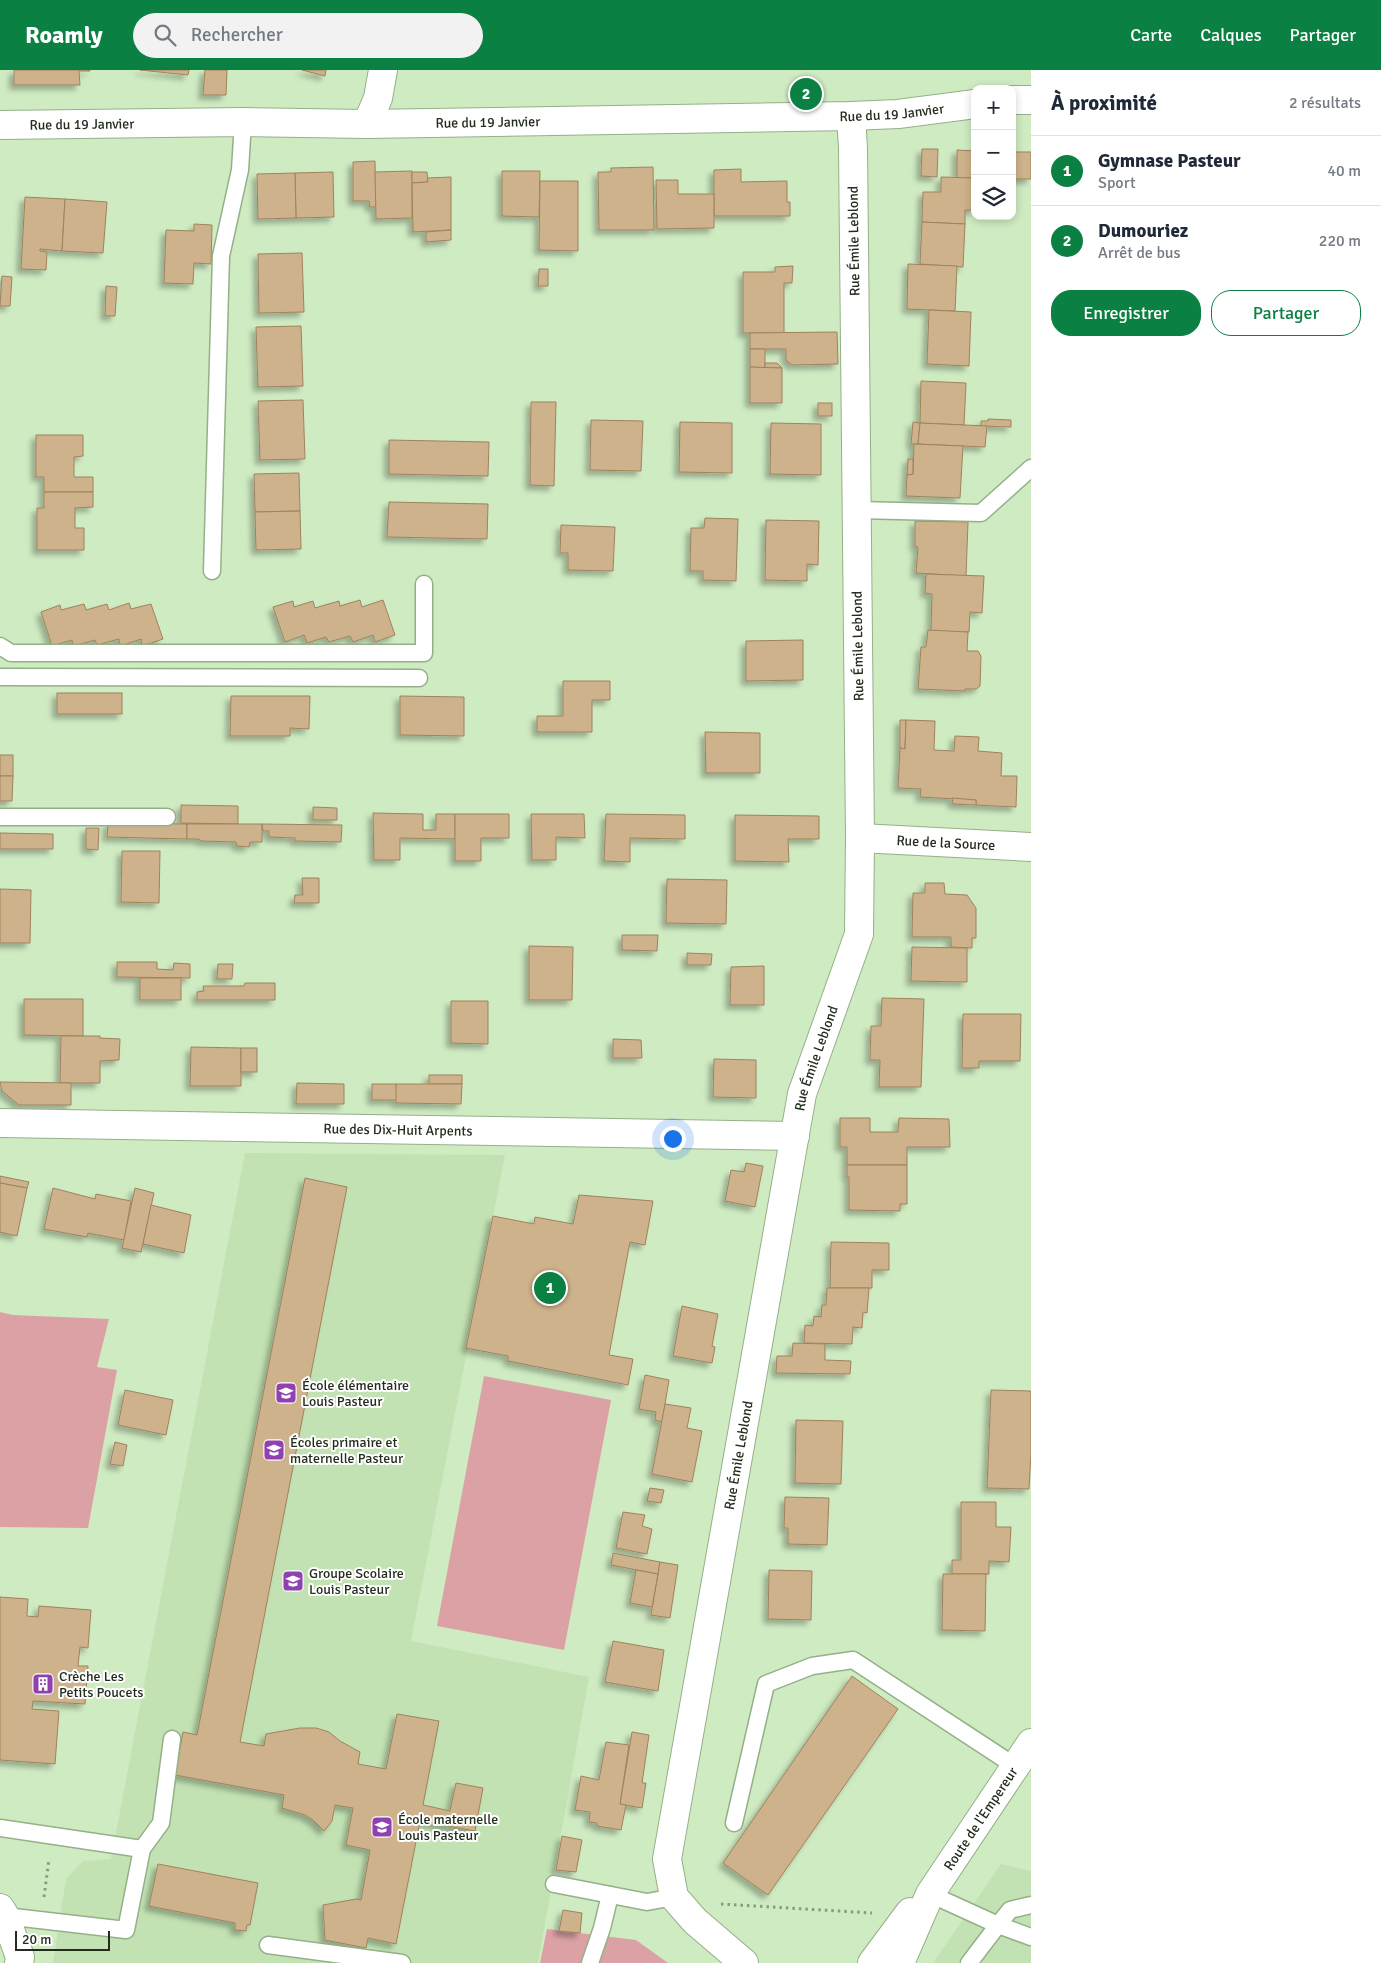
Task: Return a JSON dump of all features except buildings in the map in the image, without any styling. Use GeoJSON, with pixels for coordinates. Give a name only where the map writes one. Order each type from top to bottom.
{"type":"FeatureCollection","features":[{"type":"Feature","properties":{"kind":"street"},"geometry":{"type":"LineString","coordinates":[[367,124],[378,98],[384,70]]}},
{"type":"Feature","properties":{"kind":"street"},"geometry":{"type":"LineString","coordinates":[[1016,100],[1031,100]]}},
{"type":"Feature","properties":{"kind":"street","name":"Rue du 19 Janvier"},"geometry":{"type":"LineString","coordinates":[[0,125],[243,122],[367,124],[851,116],[898,114],[971,105]]}},
{"type":"Feature","properties":{"kind":"street","name":"Rue Émile Leblond"},"geometry":{"type":"LineString","coordinates":[[674,1897],[667,1860],[802,1094],[859,934],[857,510],[853,148],[851,116]]}},
{"type":"Feature","properties":{"kind":"street","name":"Rue de la Source"},"geometry":{"type":"LineString","coordinates":[[860,838],[1031,847]]}},
{"type":"Feature","properties":{"kind":"street","name":"Rue des Dix-Huit Arpents"},"geometry":{"type":"LineString","coordinates":[[0,1123],[795,1136]]}},
{"type":"Feature","properties":{"kind":"street","name":"Route de l'Empereur"},"geometry":{"type":"LineString","coordinates":[[900,1963],[930,1894],[1031,1743]]}},
{"type":"Feature","properties":{"kind":"street","name":"Route de l'Empereur"},"geometry":{"type":"LineString","coordinates":[[872,1963],[907,1915],[930,1894]]}},
{"type":"Feature","properties":{"kind":"street"},"geometry":{"type":"LineString","coordinates":[[674,1897],[696,1920],[744,1963]]}},
{"type":"Feature","properties":{"kind":"street"},"geometry":{"type":"LineString","coordinates":[[2,1912],[20,1957],[20,1963]]}},
{"type":"Feature","properties":{"kind":"lane"},"geometry":{"type":"LineString","coordinates":[[212,571],[221,256],[240,170],[243,122]]}},
{"type":"Feature","properties":{"kind":"lane"},"geometry":{"type":"LineString","coordinates":[[857,510],[981,514],[1031,468]]}},
{"type":"Feature","properties":{"kind":"lane"},"geometry":{"type":"LineString","coordinates":[[0,646],[11,653],[424,653],[424,584]]}},
{"type":"Feature","properties":{"kind":"lane"},"geometry":{"type":"LineString","coordinates":[[0,677],[419,678]]}},
{"type":"Feature","properties":{"kind":"lane"},"geometry":{"type":"LineString","coordinates":[[0,818],[167,817]]}},
{"type":"Feature","properties":{"kind":"lane"},"geometry":{"type":"LineString","coordinates":[[734,1823],[766,1684],[812,1666],[853,1660],[1015,1766]]}},
{"type":"Feature","properties":{"kind":"lane"},"geometry":{"type":"LineString","coordinates":[[2,1912],[40,1920],[126,1930],[142,1849],[161,1824],[172,1739]]}},
{"type":"Feature","properties":{"kind":"lane"},"geometry":{"type":"LineString","coordinates":[[0,1828],[142,1849]]}},
{"type":"Feature","properties":{"kind":"lane"},"geometry":{"type":"LineString","coordinates":[[554,1884],[647,1902],[674,1897]]}},
{"type":"Feature","properties":{"kind":"lane"},"geometry":{"type":"LineString","coordinates":[[930,1894],[1031,1937]]}},
{"type":"Feature","properties":{"kind":"lane"},"geometry":{"type":"LineString","coordinates":[[590,1963],[602,1928],[610,1895]]}},
{"type":"Feature","properties":{"kind":"lane"},"geometry":{"type":"LineString","coordinates":[[969,1963],[1010,1910],[1031,1905]]}},
{"type":"Feature","properties":{"kind":"lane"},"geometry":{"type":"LineString","coordinates":[[268,1946],[402,1963]]}},
{"type":"Feature","properties":{"kind":"path"},"geometry":{"type":"LineString","coordinates":[[40,1920],[52,1836]]}},
{"type":"Feature","properties":{"kind":"path"},"geometry":{"type":"LineString","coordinates":[[696,1920],[712,1903],[907,1915]]}},
{"type":"Feature","properties":{"kind":"shaded area","name":"Groupe Scolaire Louis Pasteur"},"geometry":{"type":"Polygon","coordinates":[[[245,1153],[505,1155],[411,1641],[589,1677],[538,1963],[53,1963],[66,1879],[83,1861],[111,1859],[245,1153]]]}},
{"type":"Feature","properties":{"kind":"shaded area"},"geometry":{"type":"Polygon","coordinates":[[[0,1312],[13,1315],[109,1319],[97,1367],[117,1370],[88,1528],[0,1527],[0,1312]]]}},
{"type":"Feature","properties":{"kind":"shaded area"},"geometry":{"type":"Polygon","coordinates":[[[484,1376],[611,1400],[564,1650],[437,1626],[484,1376]]]}},
{"type":"Feature","properties":{"kind":"shaded area"},"geometry":{"type":"Polygon","coordinates":[[[1001,1864],[1031,1871],[1031,1963],[933,1963],[1001,1864]]]}},
{"type":"Feature","properties":{"kind":"shaded area"},"geometry":{"type":"Polygon","coordinates":[[[547,1929],[636,1940],[668,1963],[540,1963],[547,1929]]]}},
{"type":"Feature","properties":{"kind":"place","name":"Dumouriez"},"geometry":{"type":"Point","coordinates":[806,94]}},
{"type":"Feature","properties":{"kind":"place","name":"Gymnase Pasteur"},"geometry":{"type":"Point","coordinates":[550,1288]}},
{"type":"Feature","properties":{"kind":"place","name":"École élémentaire Louis Pasteur"},"geometry":{"type":"Point","coordinates":[286,1393]}},
{"type":"Feature","properties":{"kind":"place","name":"Écoles primaire et maternelle Pasteur"},"geometry":{"type":"Point","coordinates":[274,1450]}},
{"type":"Feature","properties":{"kind":"place","name":"Groupe Scolaire Louis Pasteur"},"geometry":{"type":"Point","coordinates":[293,1581]}},
{"type":"Feature","properties":{"kind":"place","name":"Crèche Les Petits Poucets"},"geometry":{"type":"Point","coordinates":[43,1684]}},
{"type":"Feature","properties":{"kind":"place","name":"École maternelle Louis Pasteur"},"geometry":{"type":"Point","coordinates":[382,1827]}}]}
